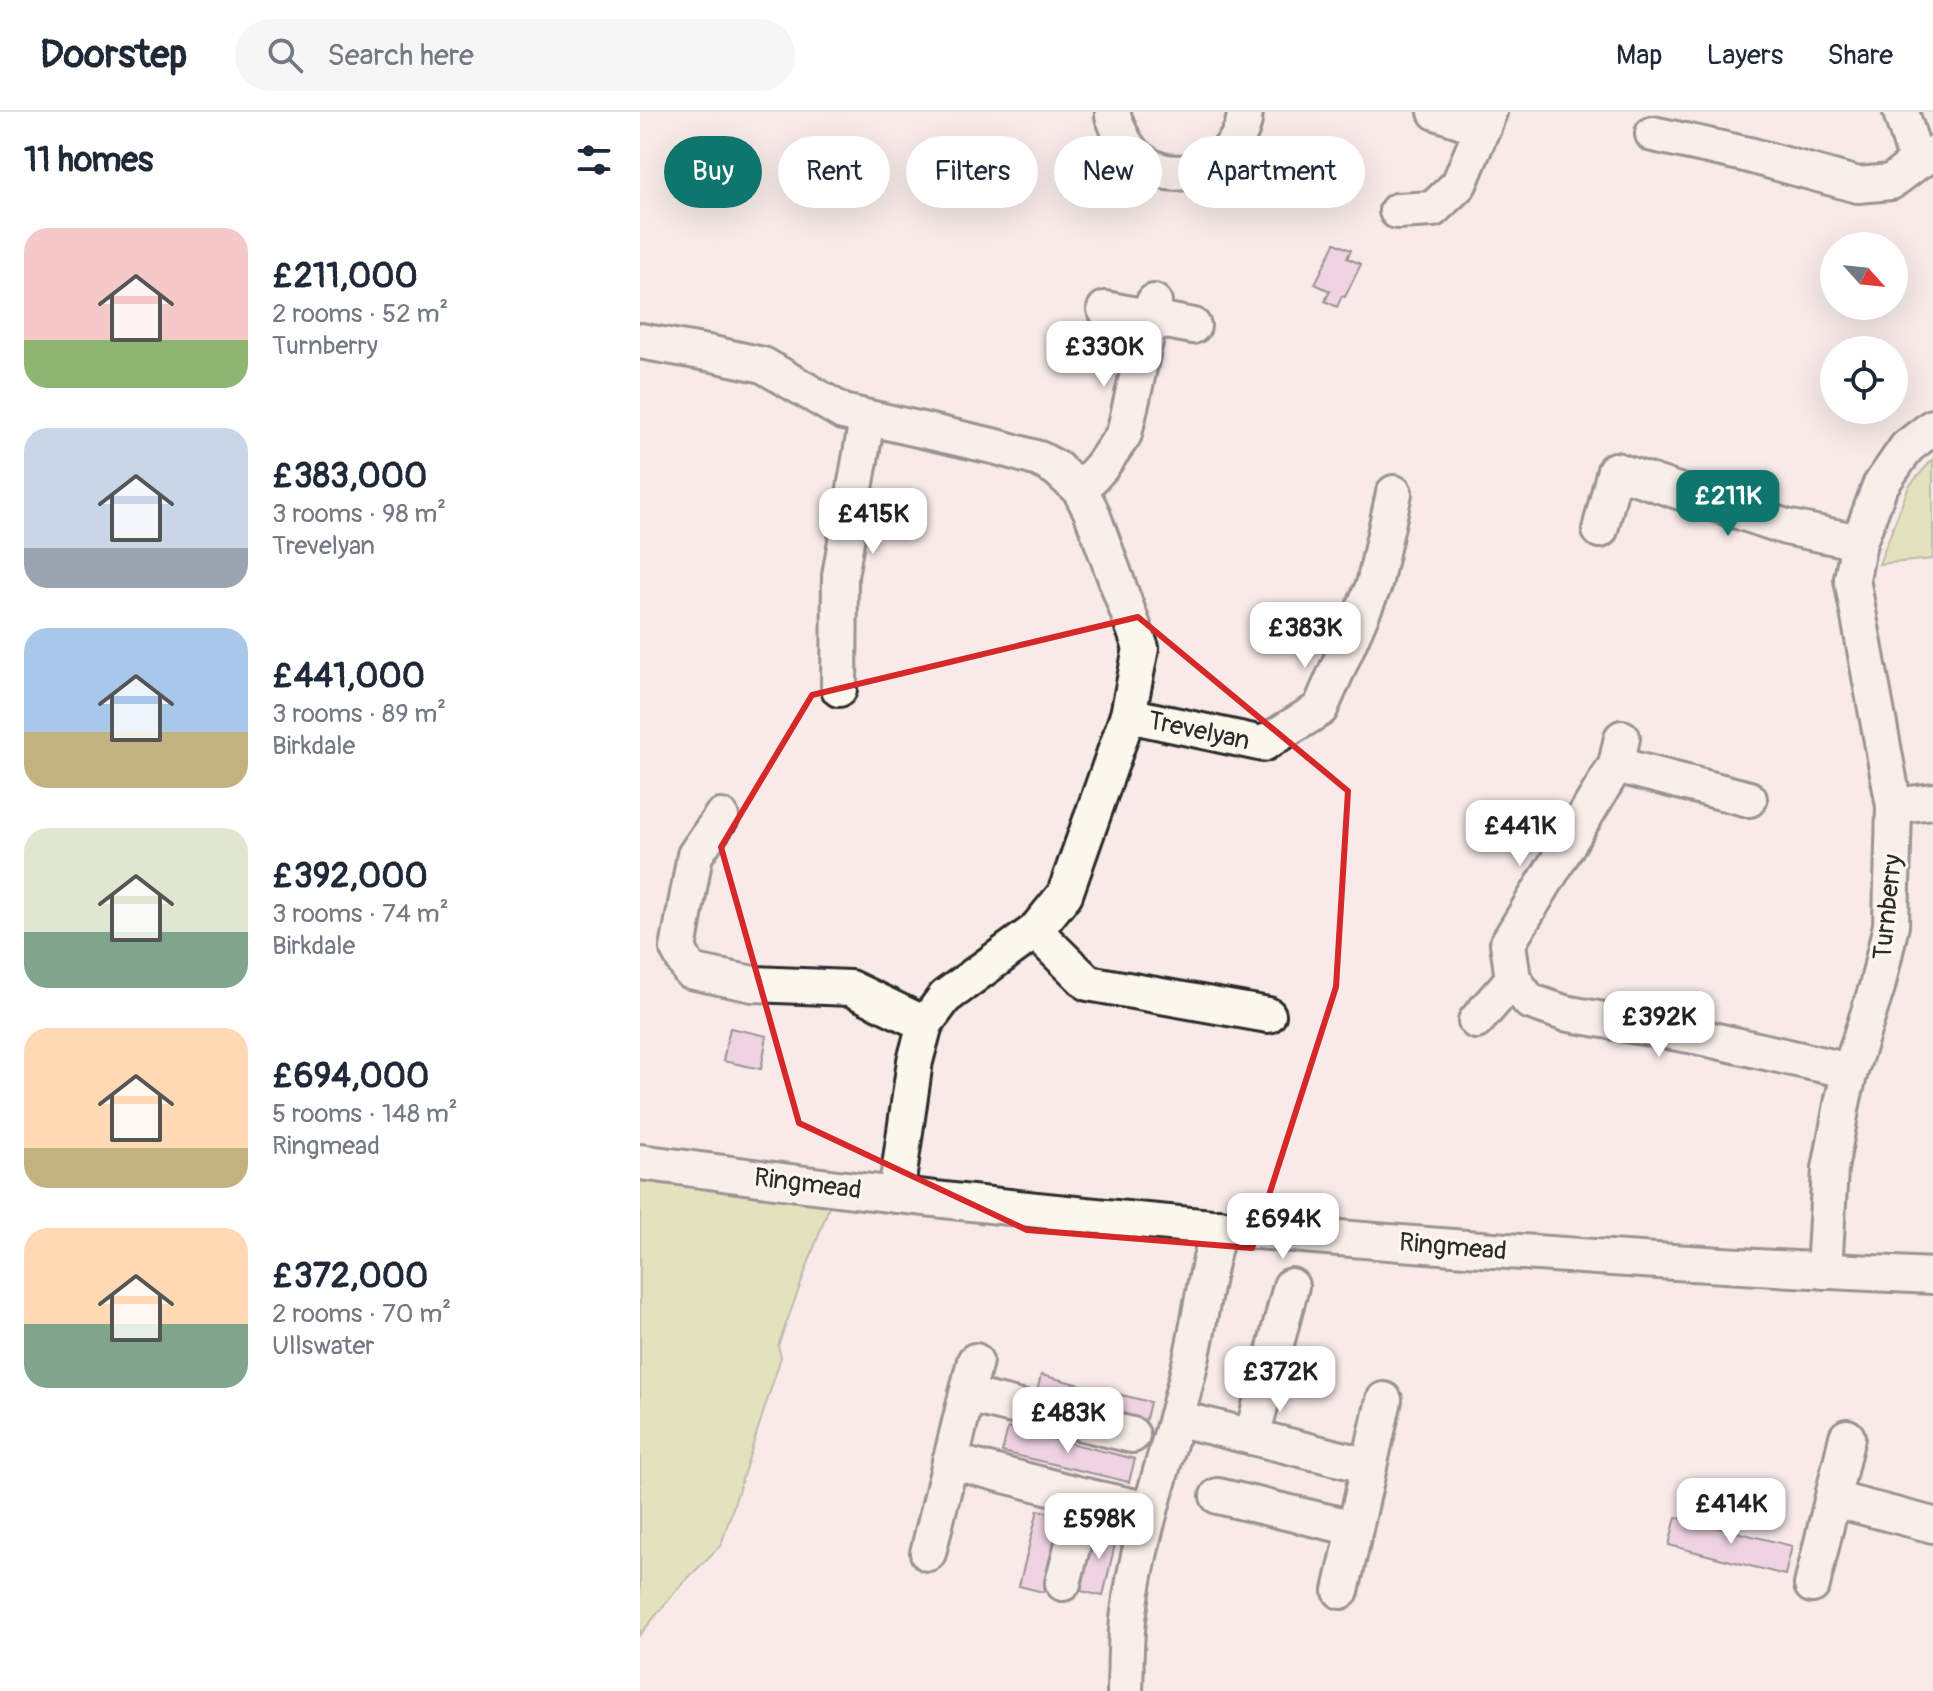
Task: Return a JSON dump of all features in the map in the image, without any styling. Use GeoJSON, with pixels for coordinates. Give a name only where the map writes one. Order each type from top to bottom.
{"type":"FeatureCollection","features":[{"type":"Feature","properties":{"kind":"street"},"geometry":{"type":"LineString","coordinates":[[1113,112],[1125,145],[1142,162],[1171,173],[1194,172],[1215,163],[1237,141],[1245,112]]}},
{"type":"Feature","properties":{"kind":"street"},"geometry":{"type":"LineString","coordinates":[[1397,211],[1433,209],[1459,184],[1486,120],[1436,112]]}},
{"type":"Feature","properties":{"kind":"street"},"geometry":{"type":"LineString","coordinates":[[1653,134],[1749,155],[1858,185],[1891,182],[1925,158],[1901,112]]}},
{"type":"Feature","properties":{"kind":"street"},"geometry":{"type":"LineString","coordinates":[[1105,309],[1152,310],[1193,326]]}},
{"type":"Feature","properties":{"kind":"street"},"geometry":{"type":"LineString","coordinates":[[1080,490],[1124,434],[1152,310]]}},
{"type":"Feature","properties":{"kind":"street","name":"Trevelyan"},"geometry":{"type":"LineString","coordinates":[[640,341],[763,365],[843,412],[997,447],[1039,459],[1056,468],[1080,490],[1099,531],[1141,648],[1128,715],[1065,894],[1035,931],[945,997],[925,1024],[915,1061],[896,1195]]}},
{"type":"Feature","properties":{"kind":"street"},"geometry":{"type":"LineString","coordinates":[[839,689],[840,576],[867,419]]}},
{"type":"Feature","properties":{"kind":"street","name":"Turnberry"},"geometry":{"type":"LineString","coordinates":[[1824,1271],[1830,1169],[1850,1071],[1877,987],[1891,925],[1894,806],[1852,579],[1859,542],[1880,486],[1907,447],[1933,427]]}},
{"type":"Feature","properties":{"kind":"street"},"geometry":{"type":"LineString","coordinates":[[1600,530],[1615,470],[1786,527],[1859,542]]}},
{"type":"Feature","properties":{"kind":"street","name":"Trevelyan"},"geometry":{"type":"LineString","coordinates":[[1128,715],[1263,744],[1320,709],[1374,585],[1394,493]]}},
{"type":"Feature","properties":{"kind":"street"},"geometry":{"type":"LineString","coordinates":[[1749,799],[1619,752],[1508,943],[1513,979],[1529,1001],[1564,1013],[1695,1036],[1850,1071]]}},
{"type":"Feature","properties":{"kind":"street"},"geometry":{"type":"LineString","coordinates":[[1894,806],[1933,801]]}},
{"type":"Feature","properties":{"kind":"street"},"geometry":{"type":"LineString","coordinates":[[721,817],[695,855],[678,949],[690,971],[753,984],[850,988],[925,1024]]}},
{"type":"Feature","properties":{"kind":"street"},"geometry":{"type":"LineString","coordinates":[[1035,931],[1088,983],[1268,1015]]}},
{"type":"Feature","properties":{"kind":"street"},"geometry":{"type":"LineString","coordinates":[[1476,1021],[1513,979]]}},
{"type":"Feature","properties":{"kind":"street","name":"Ringmead"},"geometry":{"type":"LineString","coordinates":[[640,1162],[896,1195],[1220,1227],[1501,1250],[1933,1276]]}},
{"type":"Feature","properties":{"kind":"street"},"geometry":{"type":"LineString","coordinates":[[1125,1691],[1129,1614],[1150,1510],[1191,1362],[1212,1249],[1220,1227]]}},
{"type":"Feature","properties":{"kind":"street"},"geometry":{"type":"LineString","coordinates":[[1252,1437],[1291,1286]]}},
{"type":"Feature","properties":{"kind":"street"},"geometry":{"type":"LineString","coordinates":[[928,1553],[975,1361]]}},
{"type":"Feature","properties":{"kind":"street"},"geometry":{"type":"LineString","coordinates":[[967,1395],[1132,1435]]}},
{"type":"Feature","properties":{"kind":"street"},"geometry":{"type":"LineString","coordinates":[[1341,1591],[1384,1400]]}},
{"type":"Feature","properties":{"kind":"street"},"geometry":{"type":"LineString","coordinates":[[1176,1418],[1369,1466]]}},
{"type":"Feature","properties":{"kind":"street"},"geometry":{"type":"LineString","coordinates":[[1812,1585],[1847,1437]]}},
{"type":"Feature","properties":{"kind":"street"},"geometry":{"type":"LineString","coordinates":[[950,1461],[1150,1510]]}},
{"type":"Feature","properties":{"kind":"street"},"geometry":{"type":"LineString","coordinates":[[1063,1583],[1085,1496]]}},
{"type":"Feature","properties":{"kind":"street"},"geometry":{"type":"LineString","coordinates":[[1218,1496],[1354,1528]]}},
{"type":"Feature","properties":{"kind":"street"},"geometry":{"type":"LineString","coordinates":[[1833,1499],[1933,1525]]}},
{"type":"Feature","properties":{"kind":"highlighted area"},"geometry":{"type":"Polygon","coordinates":[[[1138,617],[1348,791],[1336,987],[1252,1248],[1027,1230],[799,1123],[721,847],[812,695],[1138,617]]]}},
{"type":"Feature","properties":{"kind":"green space"},"geometry":{"type":"Polygon","coordinates":[[[1933,459],[1933,559],[1879,564],[1909,486],[1933,459]]]}},
{"type":"Feature","properties":{"kind":"green space"},"geometry":{"type":"Polygon","coordinates":[[[640,1181],[830,1204],[778,1346],[781,1357],[721,1545],[679,1587],[640,1635],[640,1181]]]}},
{"type":"Feature","properties":{"kind":"building"},"geometry":{"type":"Polygon","coordinates":[[[1335,243],[1351,250],[1347,258],[1361,264],[1337,307],[1325,301],[1330,291],[1315,284],[1335,243]]]}},
{"type":"Feature","properties":{"kind":"building"},"geometry":{"type":"Polygon","coordinates":[[[730,1028],[767,1036],[761,1069],[723,1061],[730,1028]]]}},
{"type":"Feature","properties":{"kind":"building"},"geometry":{"type":"Polygon","coordinates":[[[1041,1375],[1150,1402],[1145,1423],[1036,1396],[1041,1375]]]}},
{"type":"Feature","properties":{"kind":"building"},"geometry":{"type":"Polygon","coordinates":[[[1008,1428],[1135,1459],[1129,1482],[1002,1452],[1008,1428]]]}},
{"type":"Feature","properties":{"kind":"building"},"geometry":{"type":"Polygon","coordinates":[[[1038,1510],[1062,1516],[1043,1592],[1019,1586],[1038,1510]]]}},
{"type":"Feature","properties":{"kind":"building"},"geometry":{"type":"Polygon","coordinates":[[[1676,1517],[1792,1546],[1785,1575],[1669,1545],[1676,1517]]]}},
{"type":"Feature","properties":{"kind":"building"},"geometry":{"type":"Polygon","coordinates":[[[1095,1526],[1118,1531],[1103,1596],[1081,1591],[1095,1526]]]}}]}
